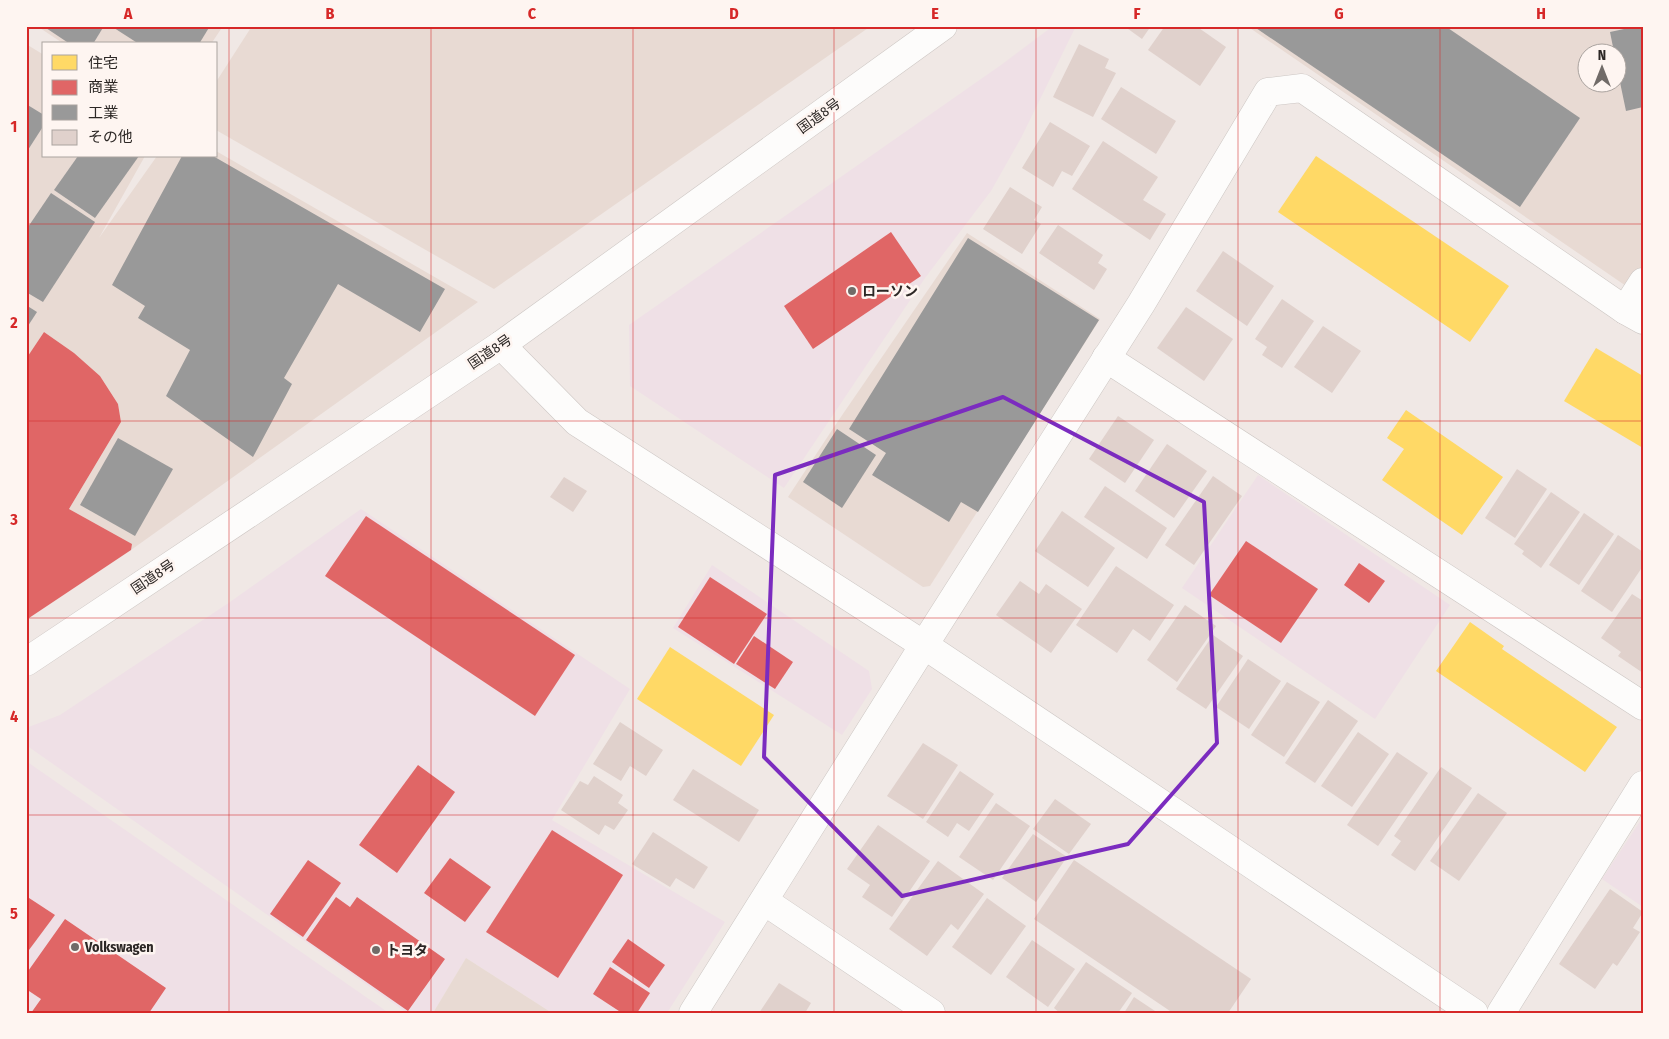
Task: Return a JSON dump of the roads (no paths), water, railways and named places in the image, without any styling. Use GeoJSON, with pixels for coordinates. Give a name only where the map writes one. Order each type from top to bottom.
{"type":"FeatureCollection","features":[{"type":"Feature","properties":{"kind":"main road","name":"国道8号"},"geometry":{"type":"LineString","coordinates":[[26,662],[501,344],[943,26]]}},
{"type":"Feature","properties":{"kind":"main road"},"geometry":{"type":"LineString","coordinates":[[693,1013],[1141,304],[1268,92],[1302,88],[1634,315],[1643,282]]}},
{"type":"Feature","properties":{"kind":"main road"},"geometry":{"type":"LineString","coordinates":[[501,344],[577,422],[924,645],[1474,1013]]}},
{"type":"Feature","properties":{"kind":"main road"},"geometry":{"type":"LineString","coordinates":[[1106,358],[1643,706]]}},
{"type":"Feature","properties":{"kind":"main road"},"geometry":{"type":"LineString","coordinates":[[1501,1013],[1643,785]]}},
{"type":"Feature","properties":{"kind":"main road"},"geometry":{"type":"LineString","coordinates":[[764,901],[931,1013]]}},
{"type":"Feature","properties":{"kind":"place","name":"ローソン"},"geometry":{"type":"Point","coordinates":[852,291]}},
{"type":"Feature","properties":{"kind":"place","name":"Volkswagen"},"geometry":{"type":"Point","coordinates":[75,947]}},
{"type":"Feature","properties":{"kind":"place","name":"トヨタ"},"geometry":{"type":"Point","coordinates":[376,950]}}]}
